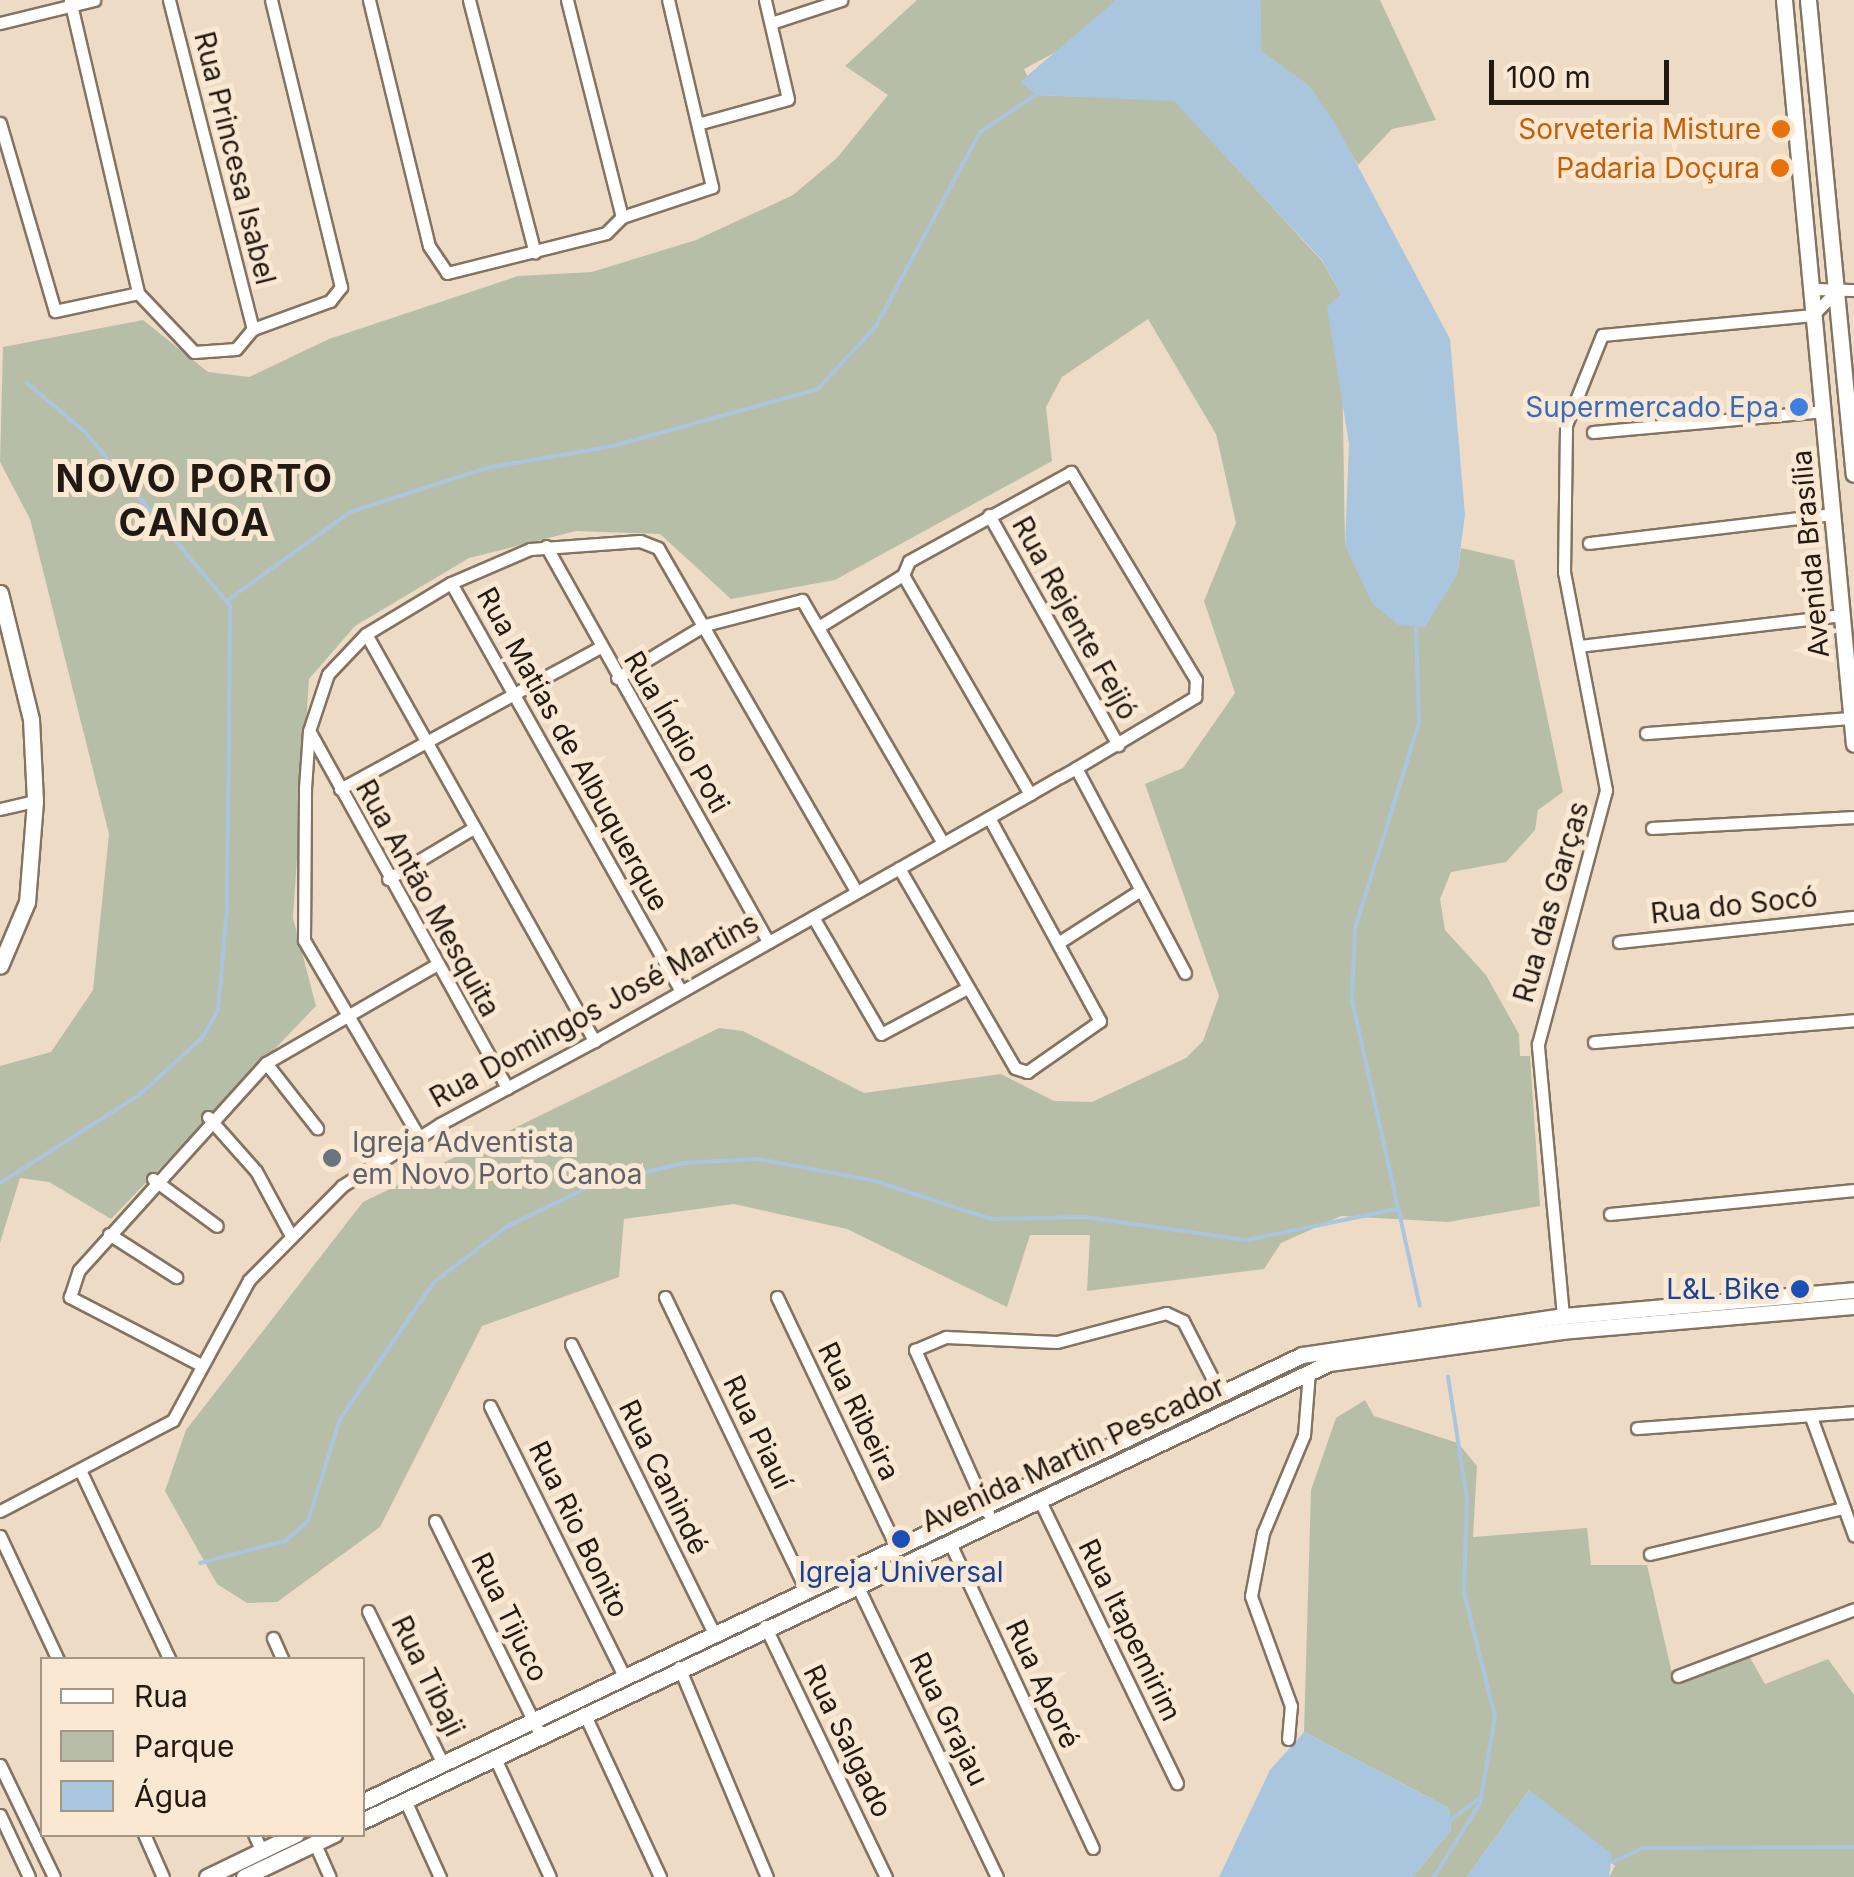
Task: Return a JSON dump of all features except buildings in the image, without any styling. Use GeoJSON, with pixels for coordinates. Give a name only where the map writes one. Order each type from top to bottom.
{"type":"FeatureCollection","features":[{"type":"Feature","properties":{"kind":"street"},"geometry":{"type":"LineString","coordinates":[[0,24],[70,3],[94,0]]}},
{"type":"Feature","properties":{"kind":"street","name":"Rua Princesa Isabel"},"geometry":{"type":"LineString","coordinates":[[169,0],[253,328]]}},
{"type":"Feature","properties":{"kind":"street"},"geometry":{"type":"LineString","coordinates":[[70,3],[138,293],[199,355],[236,349],[253,328],[330,301],[341,280],[272,0]]}},
{"type":"Feature","properties":{"kind":"street"},"geometry":{"type":"LineString","coordinates":[[369,0],[429,246],[439,269],[456,271],[609,232],[622,217],[705,191],[714,172],[668,0]]}},
{"type":"Feature","properties":{"kind":"street"},"geometry":{"type":"LineString","coordinates":[[469,0],[535,253]]}},
{"type":"Feature","properties":{"kind":"street"},"geometry":{"type":"LineString","coordinates":[[567,0],[622,217]]}},
{"type":"Feature","properties":{"kind":"street"},"geometry":{"type":"LineString","coordinates":[[701,123],[781,104],[789,91],[766,0]]}},
{"type":"Feature","properties":{"kind":"street"},"geometry":{"type":"LineString","coordinates":[[771,23],[842,0]]}},
{"type":"Feature","properties":{"kind":"street","name":"Avenida Brasília"},"geometry":{"type":"LineString","coordinates":[[1784,0],[1830,514],[1847,614],[1854,744]]}},
{"type":"Feature","properties":{"kind":"street","name":"Avenida Brasília"},"geometry":{"type":"LineString","coordinates":[[1808,0],[1846,289],[1854,474]]}},
{"type":"Feature","properties":{"kind":"street"},"geometry":{"type":"LineString","coordinates":[[0,123],[42,293],[55,311],[68,312],[138,293]]}},
{"type":"Feature","properties":{"kind":"street"},"geometry":{"type":"LineString","coordinates":[[1812,289],[1846,289]]}},
{"type":"Feature","properties":{"kind":"street"},"geometry":{"type":"LineString","coordinates":[[1813,315],[1846,289]]}},
{"type":"Feature","properties":{"kind":"street","name":"Rua das Garças"},"geometry":{"type":"LineString","coordinates":[[1564,1316],[1537,1060],[1606,810],[1603,748],[1562,550],[1563,435],[1602,335],[1813,315]]}},
{"type":"Feature","properties":{"kind":"street"},"geometry":{"type":"LineString","coordinates":[[1593,432],[1822,410]]}},
{"type":"Feature","properties":{"kind":"street","name":"Rua Domingos José Martins"},"geometry":{"type":"LineString","coordinates":[[0,1511],[81,1472],[173,1420],[248,1280],[290,1234],[419,1137],[1192,700],[1196,680],[1080,478],[1052,477],[989,515]]}},
{"type":"Feature","properties":{"kind":"street"},"geometry":{"type":"LineString","coordinates":[[1589,544],[1830,514]]}},
{"type":"Feature","properties":{"kind":"street"},"geometry":{"type":"LineString","coordinates":[[820,626],[903,575],[909,561],[989,515]]}},
{"type":"Feature","properties":{"kind":"street","name":"Rua Rejente Feijó"},"geometry":{"type":"LineString","coordinates":[[989,515],[1118,744]]}},
{"type":"Feature","properties":{"kind":"street"},"geometry":{"type":"LineString","coordinates":[[419,1137],[342,1015],[302,927],[309,731],[328,674],[366,634],[451,583],[546,546],[640,541],[671,564],[856,892]]}},
{"type":"Feature","properties":{"kind":"street","name":"Rua Índio Poti"},"geometry":{"type":"LineString","coordinates":[[546,546],[599,648],[768,942]]}},
{"type":"Feature","properties":{"kind":"street"},"geometry":{"type":"LineString","coordinates":[[903,575],[1030,794]]}},
{"type":"Feature","properties":{"kind":"street","name":"Rua Matias de Albuquerque"},"geometry":{"type":"LineString","coordinates":[[451,583],[681,992]]}},
{"type":"Feature","properties":{"kind":"street"},"geometry":{"type":"LineString","coordinates":[[0,966],[28,902],[34,801],[31,719],[1,598]]}},
{"type":"Feature","properties":{"kind":"street"},"geometry":{"type":"LineString","coordinates":[[616,678],[705,625],[789,600],[807,603],[944,843]]}},
{"type":"Feature","properties":{"kind":"street"},"geometry":{"type":"LineString","coordinates":[[1579,646],[1847,614]]}},
{"type":"Feature","properties":{"kind":"street"},"geometry":{"type":"LineString","coordinates":[[366,634],[594,1041]]}},
{"type":"Feature","properties":{"kind":"street"},"geometry":{"type":"LineString","coordinates":[[340,789],[599,648]]}},
{"type":"Feature","properties":{"kind":"street"},"geometry":{"type":"LineString","coordinates":[[1646,733],[1851,718]]}},
{"type":"Feature","properties":{"kind":"street","name":"Rua Antão Mesquita"},"geometry":{"type":"LineString","coordinates":[[309,731],[434,966],[507,1088]]}},
{"type":"Feature","properties":{"kind":"street"},"geometry":{"type":"LineString","coordinates":[[1076,768],[1185,973]]}},
{"type":"Feature","properties":{"kind":"street"},"geometry":{"type":"LineString","coordinates":[[0,809],[34,801]]}},
{"type":"Feature","properties":{"kind":"street"},"geometry":{"type":"LineString","coordinates":[[1652,828],[1854,817]]}},
{"type":"Feature","properties":{"kind":"street"},"geometry":{"type":"LineString","coordinates":[[899,868],[967,988],[1023,1072],[1094,1033],[1099,1017],[989,818]]}},
{"type":"Feature","properties":{"kind":"street"},"geometry":{"type":"LineString","coordinates":[[388,879],[472,829]]}},
{"type":"Feature","properties":{"kind":"street"},"geometry":{"type":"LineString","coordinates":[[1058,943],[1139,892]]}},
{"type":"Feature","properties":{"kind":"street"},"geometry":{"type":"LineString","coordinates":[[812,917],[871,1024],[892,1034],[967,988]]}},
{"type":"Feature","properties":{"kind":"street","name":"Rua do Socó"},"geometry":{"type":"LineString","coordinates":[[1619,942],[1854,917]]}},
{"type":"Feature","properties":{"kind":"street"},"geometry":{"type":"LineString","coordinates":[[201,1365],[70,1297],[109,1234],[153,1179],[208,1118],[266,1063],[342,1015],[434,966]]}},
{"type":"Feature","properties":{"kind":"street"},"geometry":{"type":"LineString","coordinates":[[1594,1042],[1854,1020]]}},
{"type":"Feature","properties":{"kind":"street"},"geometry":{"type":"LineString","coordinates":[[266,1063],[317,1128]]}},
{"type":"Feature","properties":{"kind":"street"},"geometry":{"type":"LineString","coordinates":[[208,1118],[256,1171],[290,1234]]}},
{"type":"Feature","properties":{"kind":"street"},"geometry":{"type":"LineString","coordinates":[[153,1179],[217,1226]]}},
{"type":"Feature","properties":{"kind":"street"},"geometry":{"type":"LineString","coordinates":[[1610,1214],[1854,1190]]}},
{"type":"Feature","properties":{"kind":"street"},"geometry":{"type":"LineString","coordinates":[[109,1234],[176,1277]]}},
{"type":"Feature","properties":{"kind":"street","name":"Avenida Martin Pescador"},"geometry":{"type":"LineString","coordinates":[[365,1801],[536,1726],[584,1713],[949,1540],[987,1512],[1219,1391],[1346,1343],[1564,1316],[1854,1290]]}},
{"type":"Feature","properties":{"kind":"street","name":"Rua Ribeira"},"geometry":{"type":"LineString","coordinates":[[777,1296],[896,1546]]}},
{"type":"Feature","properties":{"kind":"street","name":"Rua Piauí"},"geometry":{"type":"LineString","coordinates":[[665,1298],[805,1588]]}},
{"type":"Feature","properties":{"kind":"street","name":"Avenida Martin Pescador"},"geometry":{"type":"LineString","coordinates":[[365,1819],[494,1756],[623,1674],[713,1631],[896,1546],[987,1512],[1039,1499],[1309,1371],[1542,1333],[1854,1306]]}},
{"type":"Feature","properties":{"kind":"street"},"geometry":{"type":"LineString","coordinates":[[987,1512],[915,1350],[959,1336],[1057,1342],[1173,1314],[1219,1391]]}},
{"type":"Feature","properties":{"kind":"street","name":"Rua Canindé"},"geometry":{"type":"LineString","coordinates":[[572,1344],[713,1631]]}},
{"type":"Feature","properties":{"kind":"street"},"geometry":{"type":"LineString","coordinates":[[1288,1739],[1291,1706],[1251,1596],[1263,1534],[1304,1435],[1309,1371]]}},
{"type":"Feature","properties":{"kind":"street","name":"Rua Rio Bonito"},"geometry":{"type":"LineString","coordinates":[[490,1406],[623,1674]]}},
{"type":"Feature","properties":{"kind":"street"},"geometry":{"type":"LineString","coordinates":[[1637,1428],[1854,1412]]}},
{"type":"Feature","properties":{"kind":"street"},"geometry":{"type":"LineString","coordinates":[[1811,1417],[1839,1508],[1854,1534]]}},
{"type":"Feature","properties":{"kind":"street"},"geometry":{"type":"LineString","coordinates":[[81,1472],[169,1657]]}},
{"type":"Feature","properties":{"kind":"street","name":"Rua Itapemirim"},"geometry":{"type":"LineString","coordinates":[[1039,1499],[1177,1783]]}},
{"type":"Feature","properties":{"kind":"street"},"geometry":{"type":"LineString","coordinates":[[1650,1554],[1839,1508]]}},
{"type":"Feature","properties":{"kind":"street","name":"Rua Tijuco"},"geometry":{"type":"LineString","coordinates":[[436,1521],[536,1726]]}},
{"type":"Feature","properties":{"kind":"street"},"geometry":{"type":"LineString","coordinates":[[0,1536],[57,1657]]}},
{"type":"Feature","properties":{"kind":"street","name":"Rua Aporé"},"geometry":{"type":"LineString","coordinates":[[949,1540],[1093,1848]]}},
{"type":"Feature","properties":{"kind":"street","name":"Rua Grajau"},"geometry":{"type":"LineString","coordinates":[[856,1583],[997,1877]]}},
{"type":"Feature","properties":{"kind":"street"},"geometry":{"type":"LineString","coordinates":[[1678,1676],[1854,1609]]}},
{"type":"Feature","properties":{"kind":"street","name":"Rua Tibaji"},"geometry":{"type":"LineString","coordinates":[[368,1611],[443,1764]]}},
{"type":"Feature","properties":{"kind":"street"},"geometry":{"type":"LineString","coordinates":[[725,1645],[724,1632],[752,1614]]}},
{"type":"Feature","properties":{"kind":"street","name":"Rua Salgado"},"geometry":{"type":"LineString","coordinates":[[765,1626],[886,1877]]}},
{"type":"Feature","properties":{"kind":"street"},"geometry":{"type":"LineString","coordinates":[[713,1631],[714,1643],[683,1665],[768,1877]]}},
{"type":"Feature","properties":{"kind":"street"},"geometry":{"type":"LineString","coordinates":[[273,1638],[282,1657]]}},
{"type":"Feature","properties":{"kind":"street"},"geometry":{"type":"LineString","coordinates":[[584,1713],[660,1877]]}},
{"type":"Feature","properties":{"kind":"street"},"geometry":{"type":"LineString","coordinates":[[494,1756],[550,1877]]}},
{"type":"Feature","properties":{"kind":"street"},"geometry":{"type":"LineString","coordinates":[[0,1765],[54,1877]]}},
{"type":"Feature","properties":{"kind":"street"},"geometry":{"type":"LineString","coordinates":[[404,1800],[440,1877]]}},
{"type":"Feature","properties":{"kind":"street"},"geometry":{"type":"LineString","coordinates":[[0,1815],[29,1877]]}},
{"type":"Feature","properties":{"kind":"street"},"geometry":{"type":"LineString","coordinates":[[145,1837],[163,1877]]}},
{"type":"Feature","properties":{"kind":"street"},"geometry":{"type":"LineString","coordinates":[[255,1837],[262,1852]]}},
{"type":"Feature","properties":{"kind":"street"},"geometry":{"type":"LineString","coordinates":[[207,1877],[290,1837]]}},
{"type":"Feature","properties":{"kind":"street"},"geometry":{"type":"LineString","coordinates":[[244,1877],[328,1837]]}},
{"type":"Feature","properties":{"kind":"street"},"geometry":{"type":"LineString","coordinates":[[314,1844],[330,1877]]}},
{"type":"Feature","properties":{"kind":"green space"},"geometry":{"type":"Polygon","coordinates":[[[917,0],[1116,0],[1080,39],[1024,69],[1036,95],[1174,100],[1322,261],[1341,294],[1345,546],[1457,575],[1461,548],[1514,560],[1563,792],[1538,810],[1535,830],[1506,862],[1451,872],[1440,899],[1445,930],[1486,975],[1519,1034],[1520,1056],[1530,1056],[1540,1206],[1448,1222],[1341,1216],[1281,1243],[1264,1269],[1087,1291],[1090,1235],[1030,1235],[1007,1307],[847,1229],[734,1204],[624,1219],[619,1277],[482,1326],[380,1527],[277,1602],[247,1603],[217,1584],[165,1491],[186,1430],[363,1202],[719,1028],[743,1031],[864,1093],[1001,1074],[1054,1101],[1092,1102],[1186,1058],[1203,1041],[1219,996],[1145,784],[1183,768],[1235,693],[1204,601],[1236,523],[1216,434],[1148,319],[1062,377],[1046,407],[1052,461],[835,580],[731,599],[660,534],[576,531],[469,558],[355,626],[309,679],[293,918],[316,1006],[111,1219],[49,1182],[20,1178],[0,1243],[0,1066],[51,1052],[93,990],[109,834],[30,519],[0,462],[3,347],[143,320],[208,372],[249,377],[329,339],[518,276],[592,272],[696,240],[793,195],[837,158],[888,95],[845,66],[917,0]]]}},
{"type":"Feature","properties":{"kind":"green space"},"geometry":{"type":"Polygon","coordinates":[[[1260,0],[1380,0],[1436,120],[1392,129],[1358,165],[1310,87],[1261,51],[1260,0]]]}},
{"type":"Feature","properties":{"kind":"green space"},"geometry":{"type":"Polygon","coordinates":[[[1365,1400],[1374,1416],[1458,1443],[1477,1466],[1473,1537],[1587,1528],[1591,1565],[1647,1565],[1674,1682],[1748,1654],[1765,1684],[1828,1659],[1854,1695],[1854,1877],[1609,1877],[1615,1866],[1529,1790],[1467,1877],[1413,1877],[1451,1830],[1449,1808],[1304,1732],[1311,1490],[1336,1418],[1365,1400]]]}},
{"type":"Feature","properties":{"kind":"water"},"geometry":{"type":"Polygon","coordinates":[[[1116,0],[1260,0],[1262,51],[1310,87],[1335,123],[1450,339],[1465,515],[1457,575],[1425,627],[1398,625],[1372,603],[1345,546],[1349,444],[1327,307],[1341,294],[1322,260],[1174,101],[1036,95],[1020,82],[1116,0]]]}},
{"type":"Feature","properties":{"kind":"water"},"geometry":{"type":"Polygon","coordinates":[[[1304,1732],[1449,1808],[1451,1830],[1413,1877],[1219,1877],[1270,1770],[1304,1732]]]}},
{"type":"Feature","properties":{"kind":"water"},"geometry":{"type":"Polygon","coordinates":[[[1529,1790],[1612,1854],[1609,1877],[1467,1877],[1529,1790]]]}},
{"type":"Feature","properties":{"kind":"waterway"},"geometry":{"type":"LineString","coordinates":[[228,600],[350,512],[486,468],[613,446],[818,389],[876,326],[980,132],[1037,94]]}},
{"type":"Feature","properties":{"kind":"waterway"},"geometry":{"type":"LineString","coordinates":[[0,1183],[139,1095],[202,1038],[218,1010],[227,909],[230,606],[84,431],[27,383]]}},
{"type":"Feature","properties":{"kind":"waterway"},"geometry":{"type":"LineString","coordinates":[[1416,625],[1419,723],[1355,928],[1352,1000],[1420,1306]]}},
{"type":"Feature","properties":{"kind":"waterway"},"geometry":{"type":"LineString","coordinates":[[200,1563],[285,1541],[308,1521],[340,1419],[433,1283],[506,1227],[593,1185],[683,1163],[758,1159],[875,1181],[991,1219],[1085,1217],[1247,1240],[1397,1209]]}},
{"type":"Feature","properties":{"kind":"waterway"},"geometry":{"type":"LineString","coordinates":[[1434,1877],[1480,1803],[1495,1717],[1464,1593],[1467,1499],[1448,1376]]}},
{"type":"Feature","properties":{"kind":"waterway"},"geometry":{"type":"LineString","coordinates":[[1449,1821],[1481,1797]]}},
{"type":"Feature","properties":{"kind":"waterway"},"geometry":{"type":"LineString","coordinates":[[1613,1862],[1643,1848],[1854,1847]]}},
{"type":"Feature","properties":{"kind":"place","name":"Sorveteria Misture"},"geometry":{"type":"Point","coordinates":[1781,129]}},
{"type":"Feature","properties":{"kind":"place","name":"Padaria Doçura"},"geometry":{"type":"Point","coordinates":[1780,168]}},
{"type":"Feature","properties":{"kind":"place","name":"Supermercado Epa"},"geometry":{"type":"Point","coordinates":[1799,407]}},
{"type":"Feature","properties":{"kind":"place","name":"Igreja Adventista em Novo Porto Canoa"},"geometry":{"type":"Point","coordinates":[332,1158]}},
{"type":"Feature","properties":{"kind":"place","name":"L&L Bike"},"geometry":{"type":"Point","coordinates":[1800,1289]}},
{"type":"Feature","properties":{"kind":"place","name":"Igreja Universal"},"geometry":{"type":"Point","coordinates":[901,1539]}},
{"type":"Feature","properties":{"kind":"district","name":"NOVO PORTO CANOA"},"geometry":{"type":"Point","coordinates":[195,501]}}]}
